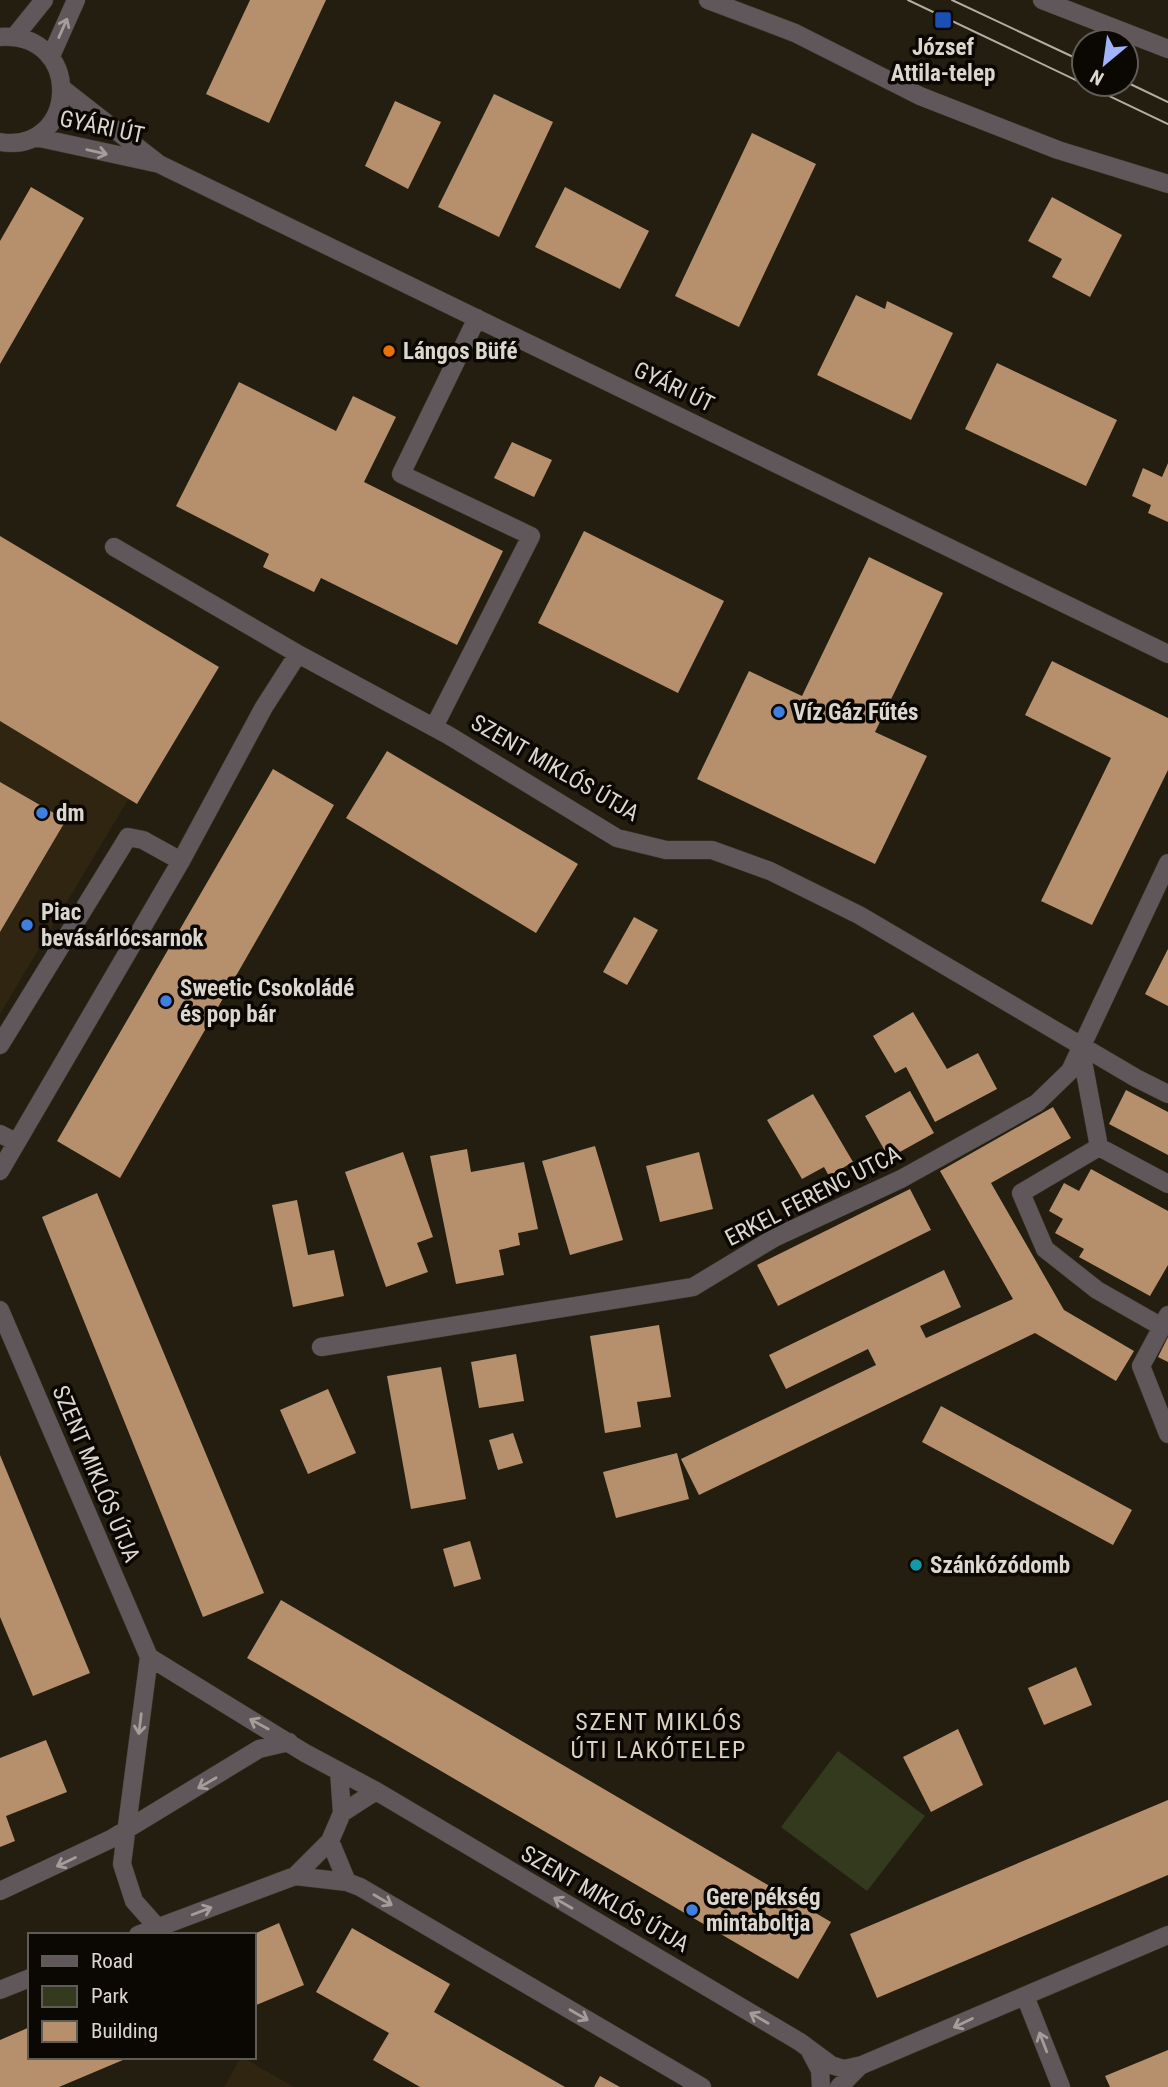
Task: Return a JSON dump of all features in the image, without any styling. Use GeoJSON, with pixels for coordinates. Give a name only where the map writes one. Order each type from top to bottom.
{"type":"FeatureCollection","features":[{"type":"Feature","properties":{"kind":"street"},"geometry":{"type":"LineString","coordinates":[[7,37],[44,0]]}},
{"type":"Feature","properties":{"kind":"street"},"geometry":{"type":"LineString","coordinates":[[51,56],[76,0]]}},
{"type":"Feature","properties":{"kind":"street"},"geometry":{"type":"LineString","coordinates":[[708,0],[796,33],[932,101],[1058,150],[1168,184]]}},
{"type":"Feature","properties":{"kind":"street"},"geometry":{"type":"LineString","coordinates":[[1041,0],[1168,49]]}},
{"type":"Feature","properties":{"kind":"street"},"geometry":{"type":"LineString","coordinates":[[3,146],[35,137],[55,117],[63,89],[60,72],[51,56],[35,43],[7,37]]}},
{"type":"Feature","properties":{"kind":"street","name":"GYÁRI ÚT"},"geometry":{"type":"LineString","coordinates":[[63,89],[159,164],[1168,654]]}},
{"type":"Feature","properties":{"kind":"street","name":"GYÁRI ÚT"},"geometry":{"type":"LineString","coordinates":[[35,137],[159,164]]}},
{"type":"Feature","properties":{"kind":"street"},"geometry":{"type":"LineString","coordinates":[[434,727],[531,536],[401,474],[477,318]]}},
{"type":"Feature","properties":{"kind":"street","name":"SZENT MIKLÓS ÚTJA"},"geometry":{"type":"LineString","coordinates":[[114,547],[298,654],[434,727],[617,838],[666,850],[712,850],[770,871],[859,915],[1168,1094]]}},
{"type":"Feature","properties":{"kind":"street"},"geometry":{"type":"LineString","coordinates":[[0,1171],[8,1138],[181,861],[264,707],[298,654]]}},
{"type":"Feature","properties":{"kind":"street"},"geometry":{"type":"LineString","coordinates":[[0,1045],[128,837],[143,840],[181,861]]}},
{"type":"Feature","properties":{"kind":"street","name":"ERKEL FERENC UTCA"},"geometry":{"type":"LineString","coordinates":[[321,1347],[693,1287],[774,1238],[901,1179],[1037,1103],[1070,1071],[1168,863]]}},
{"type":"Feature","properties":{"kind":"street"},"geometry":{"type":"LineString","coordinates":[[1080,1045],[1099,1147]]}},
{"type":"Feature","properties":{"kind":"street"},"geometry":{"type":"LineString","coordinates":[[1099,1147],[1168,1184]]}},
{"type":"Feature","properties":{"kind":"street"},"geometry":{"type":"LineString","coordinates":[[1099,1147],[1021,1193],[1045,1249],[1097,1290],[1165,1321],[1141,1366],[1168,1434]]}},
{"type":"Feature","properties":{"kind":"street","name":"SZENT MIKLÓS ÚTJA"},"geometry":{"type":"LineString","coordinates":[[0,1310],[149,1657],[831,2064],[844,2069],[862,2065],[1168,1935]]}},
{"type":"Feature","properties":{"kind":"street"},"geometry":{"type":"LineString","coordinates":[[149,1657],[122,1864],[134,1901],[158,1928]]}},
{"type":"Feature","properties":{"kind":"street"},"geometry":{"type":"LineString","coordinates":[[0,1891],[127,1830],[260,1749],[289,1742]]}},
{"type":"Feature","properties":{"kind":"street"},"geometry":{"type":"LineString","coordinates":[[144,1933],[295,1876],[330,1841],[342,1813],[339,1771]]}},
{"type":"Feature","properties":{"kind":"street"},"geometry":{"type":"LineString","coordinates":[[342,1813],[376,1791]]}},
{"type":"Feature","properties":{"kind":"street"},"geometry":{"type":"LineString","coordinates":[[330,1841],[346,1882]]}},
{"type":"Feature","properties":{"kind":"street"},"geometry":{"type":"LineString","coordinates":[[295,1876],[346,1882],[360,1887],[702,2087]]}},
{"type":"Feature","properties":{"kind":"street"},"geometry":{"type":"LineString","coordinates":[[0,1990],[28,1979]]}},
{"type":"Feature","properties":{"kind":"street"},"geometry":{"type":"LineString","coordinates":[[1026,1996],[1061,2087]]}},
{"type":"Feature","properties":{"kind":"street"},"geometry":{"type":"LineString","coordinates":[[809,2049],[820,2070],[821,2087]]}},
{"type":"Feature","properties":{"kind":"street","name":"SZENT MIKLÓS ÚTJA"},"geometry":{"type":"LineString","coordinates":[[838,2087],[862,2065]]}},
{"type":"Feature","properties":{"kind":"shaded area","name":"Piac bevásárlócsarnok"},"geometry":{"type":"Polygon","coordinates":[[[0,721],[129,798],[0,1014],[0,721]]]}},
{"type":"Feature","properties":{"kind":"shaded area"},"geometry":{"type":"Polygon","coordinates":[[[240,2059],[245,2059],[294,2087],[224,2087],[240,2059]]]}},
{"type":"Feature","properties":{"kind":"green space"},"geometry":{"type":"Polygon","coordinates":[[[838,1751],[925,1816],[867,1891],[781,1827],[838,1751]]]}},
{"type":"Feature","properties":{"kind":"building"},"geometry":{"type":"Polygon","coordinates":[[[250,0],[326,0],[269,123],[206,94],[250,0]]]}},
{"type":"Feature","properties":{"kind":"building"},"geometry":{"type":"Polygon","coordinates":[[[494,94],[553,122],[499,237],[438,207],[494,94]]]}},
{"type":"Feature","properties":{"kind":"building"},"geometry":{"type":"Polygon","coordinates":[[[395,101],[441,122],[408,189],[365,166],[395,101]]]}},
{"type":"Feature","properties":{"kind":"building"},"geometry":{"type":"Polygon","coordinates":[[[752,133],[816,164],[739,327],[675,296],[752,133]]]}},
{"type":"Feature","properties":{"kind":"building"},"geometry":{"type":"Polygon","coordinates":[[[31,187],[84,218],[0,364],[0,241],[31,187]]]}},
{"type":"Feature","properties":{"kind":"building"},"geometry":{"type":"Polygon","coordinates":[[[565,187],[649,231],[620,289],[535,247],[565,187]]]}},
{"type":"Feature","properties":{"kind":"building"},"geometry":{"type":"Polygon","coordinates":[[[1052,197],[1122,235],[1090,297],[1052,277],[1062,259],[1028,241],[1052,197]]]}},
{"type":"Feature","properties":{"kind":"building"},"geometry":{"type":"Polygon","coordinates":[[[856,295],[885,309],[887,301],[953,333],[911,420],[817,375],[856,295]]]}},
{"type":"Feature","properties":{"kind":"building"},"geometry":{"type":"Polygon","coordinates":[[[997,363],[1117,420],[1086,486],[965,429],[997,363]]]}},
{"type":"Feature","properties":{"kind":"building"},"geometry":{"type":"Polygon","coordinates":[[[239,382],[336,431],[353,396],[396,417],[364,482],[503,551],[457,645],[321,578],[314,592],[263,567],[269,554],[176,506],[239,382]]]}},
{"type":"Feature","properties":{"kind":"building"},"geometry":{"type":"Polygon","coordinates":[[[512,442],[552,460],[534,497],[494,478],[512,442]]]}},
{"type":"Feature","properties":{"kind":"building"},"geometry":{"type":"Polygon","coordinates":[[[1168,463],[1168,522],[1148,513],[1151,505],[1132,496],[1143,468],[1162,477],[1168,463]]]}},
{"type":"Feature","properties":{"kind":"building"},"geometry":{"type":"Polygon","coordinates":[[[584,531],[724,601],[678,693],[538,623],[584,531]]]}},
{"type":"Feature","properties":{"kind":"building"},"geometry":{"type":"Polygon","coordinates":[[[0,536],[219,667],[137,804],[0,721],[0,536]]]}},
{"type":"Feature","properties":{"kind":"building"},"geometry":{"type":"Polygon","coordinates":[[[869,557],[943,593],[875,732],[927,756],[875,864],[697,779],[749,671],[802,696],[869,557]]]}},
{"type":"Feature","properties":{"kind":"building"},"geometry":{"type":"Polygon","coordinates":[[[1052,661],[1168,718],[1168,770],[1092,925],[1041,901],[1111,758],[1025,715],[1052,661]]]}},
{"type":"Feature","properties":{"kind":"building"},"geometry":{"type":"Polygon","coordinates":[[[387,751],[578,864],[536,933],[346,818],[387,751]]]}},
{"type":"Feature","properties":{"kind":"building"},"geometry":{"type":"Polygon","coordinates":[[[273,769],[334,805],[120,1178],[57,1141],[273,769]]]}},
{"type":"Feature","properties":{"kind":"building"},"geometry":{"type":"Polygon","coordinates":[[[0,782],[66,820],[0,932],[0,782]]]}},
{"type":"Feature","properties":{"kind":"building"},"geometry":{"type":"Polygon","coordinates":[[[634,917],[658,930],[627,985],[603,972],[634,917]]]}},
{"type":"Feature","properties":{"kind":"building"},"geometry":{"type":"Polygon","coordinates":[[[1168,949],[1168,1006],[1145,994],[1168,949]]]}},
{"type":"Feature","properties":{"kind":"building"},"geometry":{"type":"Polygon","coordinates":[[[913,1012],[947,1069],[978,1053],[997,1089],[935,1122],[906,1067],[895,1073],[873,1036],[913,1012]]]}},
{"type":"Feature","properties":{"kind":"building"},"geometry":{"type":"Polygon","coordinates":[[[1126,1090],[1168,1112],[1168,1155],[1109,1124],[1126,1090]]]}},
{"type":"Feature","properties":{"kind":"building"},"geometry":{"type":"Polygon","coordinates":[[[910,1091],[934,1133],[889,1158],[865,1116],[910,1091]]]}},
{"type":"Feature","properties":{"kind":"building"},"geometry":{"type":"Polygon","coordinates":[[[813,1094],[853,1162],[829,1176],[824,1167],[802,1179],[767,1120],[813,1094]]]}},
{"type":"Feature","properties":{"kind":"building"},"geometry":{"type":"Polygon","coordinates":[[[1053,1107],[1071,1138],[991,1183],[1064,1310],[1134,1351],[1116,1381],[1035,1333],[699,1495],[681,1459],[876,1365],[868,1349],[786,1389],[769,1355],[944,1270],[961,1307],[920,1326],[926,1338],[1013,1299],[940,1171],[1053,1107]]]}},
{"type":"Feature","properties":{"kind":"building"},"geometry":{"type":"Polygon","coordinates":[[[595,1146],[623,1240],[570,1255],[542,1161],[595,1146]]]}},
{"type":"Feature","properties":{"kind":"building"},"geometry":{"type":"Polygon","coordinates":[[[467,1149],[471,1172],[524,1162],[538,1229],[518,1233],[520,1245],[499,1250],[504,1275],[456,1284],[430,1156],[467,1149]]]}},
{"type":"Feature","properties":{"kind":"building"},"geometry":{"type":"Polygon","coordinates":[[[403,1152],[433,1237],[417,1243],[428,1272],[386,1287],[345,1172],[403,1152]]]}},
{"type":"Feature","properties":{"kind":"building"},"geometry":{"type":"Polygon","coordinates":[[[699,1152],[713,1209],[660,1222],[646,1166],[699,1152]]]}},
{"type":"Feature","properties":{"kind":"building"},"geometry":{"type":"Polygon","coordinates":[[[1091,1169],[1168,1211],[1168,1265],[1150,1296],[1079,1257],[1084,1249],[1055,1233],[1063,1219],[1049,1211],[1064,1183],[1079,1191],[1091,1169]]]}},
{"type":"Feature","properties":{"kind":"building"},"geometry":{"type":"Polygon","coordinates":[[[910,1189],[931,1230],[778,1306],[757,1265],[910,1189]]]}},
{"type":"Feature","properties":{"kind":"building"},"geometry":{"type":"Polygon","coordinates":[[[97,1193],[264,1593],[203,1617],[42,1217],[97,1193]]]}},
{"type":"Feature","properties":{"kind":"building"},"geometry":{"type":"Polygon","coordinates":[[[297,1200],[308,1255],[334,1250],[344,1296],[293,1307],[272,1205],[297,1200]]]}},
{"type":"Feature","properties":{"kind":"building"},"geometry":{"type":"Polygon","coordinates":[[[659,1325],[671,1397],[637,1402],[641,1427],[605,1433],[590,1336],[659,1325]]]}},
{"type":"Feature","properties":{"kind":"building"},"geometry":{"type":"Polygon","coordinates":[[[1168,1337],[1168,1362],[1158,1357],[1168,1337]]]}},
{"type":"Feature","properties":{"kind":"building"},"geometry":{"type":"Polygon","coordinates":[[[516,1354],[524,1401],[479,1408],[471,1362],[516,1354]]]}},
{"type":"Feature","properties":{"kind":"building"},"geometry":{"type":"Polygon","coordinates":[[[441,1367],[466,1499],[411,1509],[387,1376],[441,1367]]]}},
{"type":"Feature","properties":{"kind":"building"},"geometry":{"type":"Polygon","coordinates":[[[328,1389],[356,1453],[308,1474],[280,1410],[328,1389]]]}},
{"type":"Feature","properties":{"kind":"building"},"geometry":{"type":"Polygon","coordinates":[[[941,1406],[1132,1510],[1113,1545],[922,1442],[941,1406]]]}},
{"type":"Feature","properties":{"kind":"building"},"geometry":{"type":"Polygon","coordinates":[[[513,1433],[523,1463],[498,1470],[489,1440],[513,1433]]]}},
{"type":"Feature","properties":{"kind":"building"},"geometry":{"type":"Polygon","coordinates":[[[677,1453],[689,1499],[616,1518],[603,1472],[677,1453]]]}},
{"type":"Feature","properties":{"kind":"building"},"geometry":{"type":"Polygon","coordinates":[[[0,1455],[90,1673],[33,1696],[0,1617],[0,1455]]]}},
{"type":"Feature","properties":{"kind":"building"},"geometry":{"type":"Polygon","coordinates":[[[470,1541],[481,1579],[454,1587],[443,1549],[470,1541]]]}},
{"type":"Feature","properties":{"kind":"building"},"geometry":{"type":"Polygon","coordinates":[[[281,1600],[831,1922],[798,1979],[247,1658],[281,1600]]]}},
{"type":"Feature","properties":{"kind":"building"},"geometry":{"type":"Polygon","coordinates":[[[1076,1667],[1092,1705],[1044,1725],[1028,1688],[1076,1667]]]}},
{"type":"Feature","properties":{"kind":"building"},"geometry":{"type":"Polygon","coordinates":[[[958,1729],[983,1785],[931,1812],[903,1757],[958,1729]]]}},
{"type":"Feature","properties":{"kind":"building"},"geometry":{"type":"Polygon","coordinates":[[[46,1740],[67,1792],[6,1816],[15,1841],[0,1847],[0,1758],[46,1740]]]}},
{"type":"Feature","properties":{"kind":"building"},"geometry":{"type":"Polygon","coordinates":[[[1168,1800],[1168,1875],[877,1998],[850,1934],[1168,1800]]]}},
{"type":"Feature","properties":{"kind":"building"},"geometry":{"type":"Polygon","coordinates":[[[279,1923],[304,1985],[256,2005],[256,1933],[279,1923]]]}},
{"type":"Feature","properties":{"kind":"building"},"geometry":{"type":"Polygon","coordinates":[[[352,1928],[450,1984],[434,2012],[565,2087],[420,2087],[373,2060],[389,2033],[316,1992],[352,1928]]]}},
{"type":"Feature","properties":{"kind":"building"},"geometry":{"type":"Polygon","coordinates":[[[28,2028],[28,2059],[125,2059],[59,2087],[0,2087],[0,2040],[28,2028]]]}},
{"type":"Feature","properties":{"kind":"building"},"geometry":{"type":"Polygon","coordinates":[[[1168,2050],[1168,2087],[1110,2087],[1105,2076],[1168,2050]]]}},
{"type":"Feature","properties":{"kind":"building"},"geometry":{"type":"Polygon","coordinates":[[[600,2076],[620,2087],[594,2087],[600,2076]]]}},
{"type":"Feature","properties":{"kind":"tram line"},"geometry":{"type":"LineString","coordinates":[[908,0],[1168,124]]}},
{"type":"Feature","properties":{"kind":"tram line"},"geometry":{"type":"LineString","coordinates":[[952,0],[1070,55]]}},
{"type":"Feature","properties":{"kind":"tram line"},"geometry":{"type":"LineString","coordinates":[[1140,89],[1168,102]]}},
{"type":"Feature","properties":{"kind":"place","name":"József Attila-telep"},"geometry":{"type":"Point","coordinates":[943,20]}},
{"type":"Feature","properties":{"kind":"place","name":"Lángos Büfé"},"geometry":{"type":"Point","coordinates":[389,351]}},
{"type":"Feature","properties":{"kind":"place","name":"Víz Gáz Fűtés"},"geometry":{"type":"Point","coordinates":[779,712]}},
{"type":"Feature","properties":{"kind":"place","name":"dm"},"geometry":{"type":"Point","coordinates":[42,813]}},
{"type":"Feature","properties":{"kind":"place","name":"Piac bevásárlócsarnok"},"geometry":{"type":"Point","coordinates":[27,925]}},
{"type":"Feature","properties":{"kind":"place","name":"Sweetic Csokoládé és pop bár"},"geometry":{"type":"Point","coordinates":[166,1001]}},
{"type":"Feature","properties":{"kind":"place","name":"Szánkózódomb"},"geometry":{"type":"Point","coordinates":[916,1565]}},
{"type":"Feature","properties":{"kind":"place","name":"Gere pékség mintaboltja"},"geometry":{"type":"Point","coordinates":[692,1910]}},
{"type":"Feature","properties":{"kind":"district","name":"SZENT MIKLÓS ÚTI LAKÓTELEP"},"geometry":{"type":"Point","coordinates":[659,1736]}}]}
